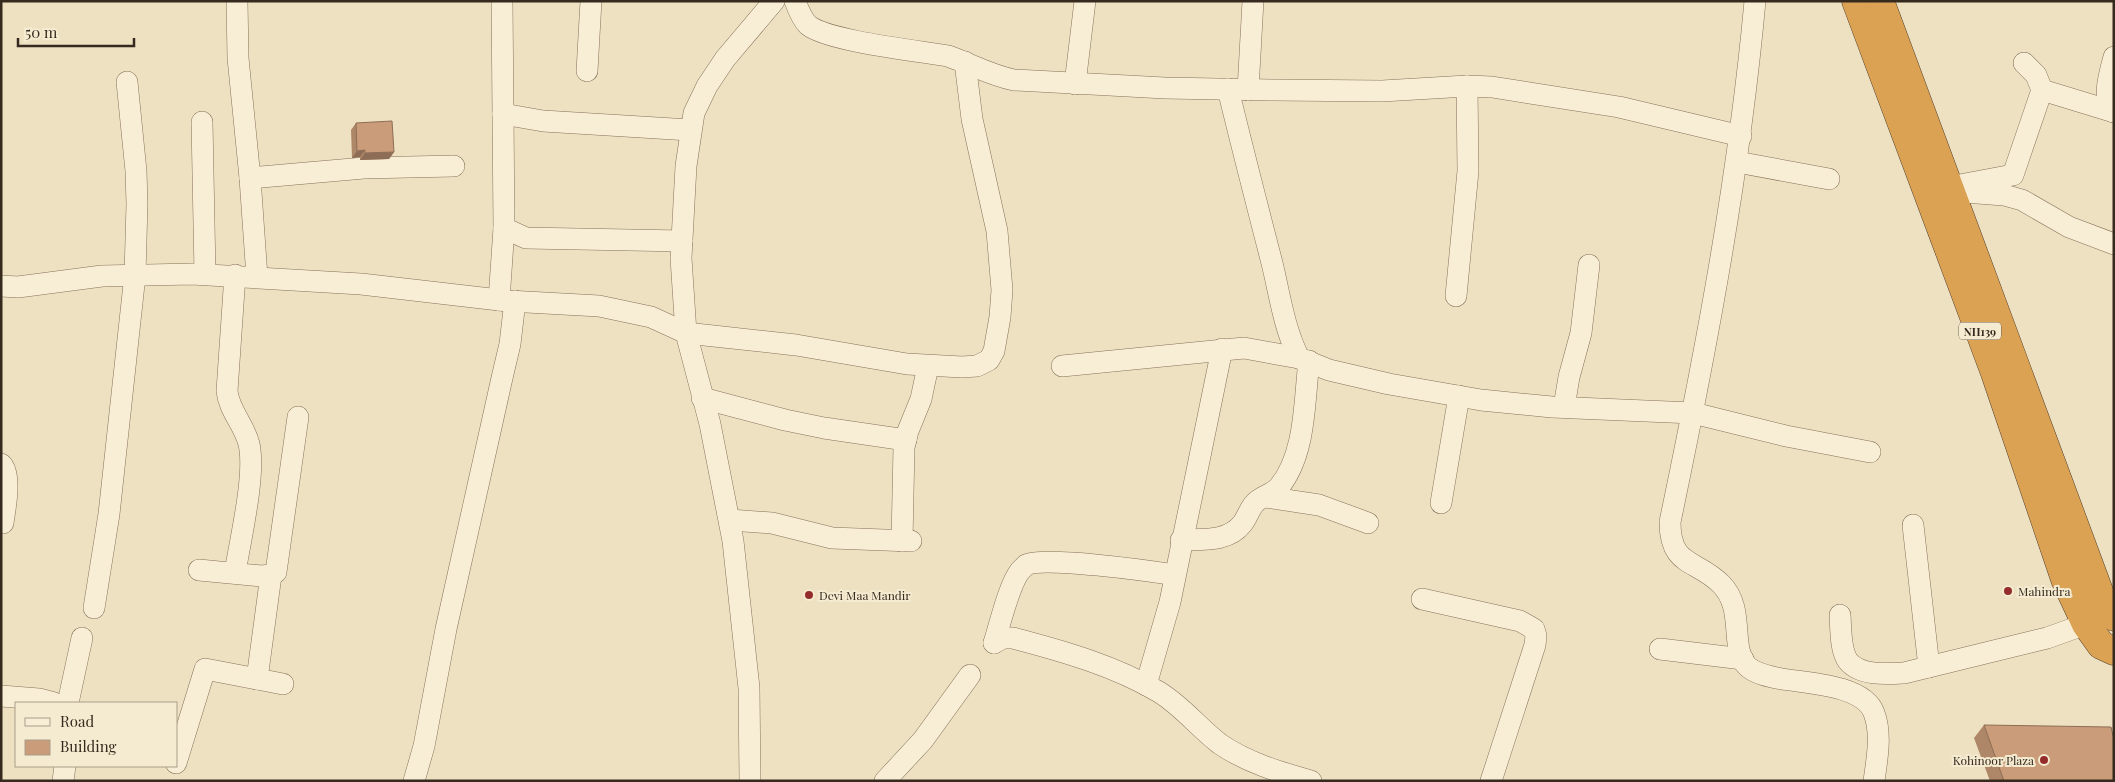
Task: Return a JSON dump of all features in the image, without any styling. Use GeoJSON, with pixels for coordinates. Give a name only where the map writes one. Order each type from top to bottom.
{"type":"FeatureCollection","features":[{"type":"Feature","properties":{"kind":"highway","name":"NH139"},"geometry":{"type":"LineString","coordinates":[[1856,1],[1943,193],[2100,594],[2114,617]]}},
{"type":"Feature","properties":{"kind":"highway","name":"NH139"},"geometry":{"type":"LineString","coordinates":[[1880,1],[1943,193],[1996,373],[2065,579],[2086,624],[2101,645],[2114,651]]}},
{"type":"Feature","properties":{"kind":"street"},"geometry":{"type":"LineString","coordinates":[[238,1],[238,58],[250,178],[257,277]]}},
{"type":"Feature","properties":{"kind":"street"},"geometry":{"type":"LineString","coordinates":[[414,781],[424,746],[446,629],[510,344],[504,228],[502,1]]}},
{"type":"Feature","properties":{"kind":"street"},"geometry":{"type":"LineString","coordinates":[[588,71],[591,1]]}},
{"type":"Feature","properties":{"kind":"street"},"geometry":{"type":"LineString","coordinates":[[750,781],[749,688],[743,614],[730,520],[686,333],[682,291],[682,241],[686,166],[694,113],[707,86],[725,58],[774,1]]}},
{"type":"Feature","properties":{"kind":"street"},"geometry":{"type":"LineString","coordinates":[[795,1],[807,24],[819,31],[841,38],[948,56],[980,70],[1014,80],[1075,84],[1238,89],[1382,91],[1467,86],[1528,91],[1582,100],[1741,136]]}},
{"type":"Feature","properties":{"kind":"street"},"geometry":{"type":"LineString","coordinates":[[1075,84],[1085,1]]}},
{"type":"Feature","properties":{"kind":"street"},"geometry":{"type":"LineString","coordinates":[[1181,540],[1226,536],[1236,530],[1243,523],[1252,505],[1273,493],[1284,480],[1295,456],[1302,424],[1304,360],[1289,339],[1284,321],[1238,89],[1253,1]]}},
{"type":"Feature","properties":{"kind":"street"},"geometry":{"type":"LineString","coordinates":[[1755,1],[1737,162],[1693,413],[1670,522],[1670,536],[1674,548],[1681,558],[1720,583],[1729,593],[1735,608],[1738,642],[1747,666],[1774,678],[1841,688],[1865,701],[1874,711],[1878,744],[1874,781]]}},
{"type":"Feature","properties":{"kind":"street"},"geometry":{"type":"LineString","coordinates":[[2114,57],[2107,98],[2108,106],[2114,112]]}},
{"type":"Feature","properties":{"kind":"street"},"geometry":{"type":"LineString","coordinates":[[1,286],[18,287],[102,276],[205,274],[399,288],[507,301],[599,306],[651,317],[686,333],[796,345],[907,364],[962,368],[977,366],[988,360],[994,351],[1000,317],[1002,290],[997,231],[972,119],[965,62]]}},
{"type":"Feature","properties":{"kind":"street"},"geometry":{"type":"LineString","coordinates":[[1943,193],[2013,175],[2042,90],[2036,75],[2024,63]]}},
{"type":"Feature","properties":{"kind":"street"},"geometry":{"type":"LineString","coordinates":[[94,608],[109,514],[135,275],[138,204],[127,82]]}},
{"type":"Feature","properties":{"kind":"street"},"geometry":{"type":"LineString","coordinates":[[1456,296],[1468,171],[1467,86]]}},
{"type":"Feature","properties":{"kind":"street"},"geometry":{"type":"LineString","coordinates":[[2042,90],[2114,112]]}},
{"type":"Feature","properties":{"kind":"street"},"geometry":{"type":"LineString","coordinates":[[503,114],[543,121],[690,130]]}},
{"type":"Feature","properties":{"kind":"street"},"geometry":{"type":"LineString","coordinates":[[202,122],[205,274]]}},
{"type":"Feature","properties":{"kind":"street"},"geometry":{"type":"LineString","coordinates":[[1737,162],[1829,179]]}},
{"type":"Feature","properties":{"kind":"street"},"geometry":{"type":"LineString","coordinates":[[250,178],[364,168],[454,166]]}},
{"type":"Feature","properties":{"kind":"street"},"geometry":{"type":"LineString","coordinates":[[1943,193],[2004,195],[2022,200],[2069,227],[2114,244]]}},
{"type":"Feature","properties":{"kind":"street"},"geometry":{"type":"LineString","coordinates":[[504,228],[526,238],[682,241]]}},
{"type":"Feature","properties":{"kind":"street"},"geometry":{"type":"LineString","coordinates":[[1564,407],[1581,333],[1589,265]]}},
{"type":"Feature","properties":{"kind":"street"},"geometry":{"type":"LineString","coordinates":[[235,275],[227,391],[230,408],[249,443],[250,454],[247,497],[235,573]]}},
{"type":"Feature","properties":{"kind":"street"},"geometry":{"type":"LineString","coordinates":[[1062,366],[1244,348],[1304,360],[1329,370],[1380,382],[1459,396],[1516,404],[1693,413],[1786,436],[1870,452]]}},
{"type":"Feature","properties":{"kind":"street"},"geometry":{"type":"LineString","coordinates":[[1146,685],[1167,615],[1181,540],[1198,475],[1222,349]]}},
{"type":"Feature","properties":{"kind":"street"},"geometry":{"type":"LineString","coordinates":[[730,520],[772,523],[832,538],[907,541],[902,475],[906,440],[920,399],[928,366]]}},
{"type":"Feature","properties":{"kind":"street"},"geometry":{"type":"LineString","coordinates":[[1441,503],[1459,396]]}},
{"type":"Feature","properties":{"kind":"street"},"geometry":{"type":"LineString","coordinates":[[702,398],[785,420],[824,428],[906,440]]}},
{"type":"Feature","properties":{"kind":"street"},"geometry":{"type":"LineString","coordinates":[[199,570],[271,576],[276,572],[298,417]]}},
{"type":"Feature","properties":{"kind":"street"},"geometry":{"type":"LineString","coordinates":[[1,464],[7,475],[3,523]]}},
{"type":"Feature","properties":{"kind":"street"},"geometry":{"type":"LineString","coordinates":[[1266,497],[1319,505],[1368,523]]}},
{"type":"Feature","properties":{"kind":"street"},"geometry":{"type":"LineString","coordinates":[[1913,525],[1929,667]]}},
{"type":"Feature","properties":{"kind":"street"},"geometry":{"type":"LineString","coordinates":[[1175,575],[1079,564],[1051,563],[1025,566],[1019,572],[1013,585],[994,643],[1003,638],[1014,638],[1112,669],[1146,685],[1173,702],[1205,731],[1239,756],[1273,770],[1311,781]]}},
{"type":"Feature","properties":{"kind":"street"},"geometry":{"type":"LineString","coordinates":[[257,679],[271,576]]}},
{"type":"Feature","properties":{"kind":"street"},"geometry":{"type":"LineString","coordinates":[[1422,599],[1520,622],[1534,629],[1536,636],[1535,645],[1491,781]]}},
{"type":"Feature","properties":{"kind":"street"},"geometry":{"type":"LineString","coordinates":[[1840,614],[1844,650],[1848,660],[1856,667],[1885,674],[1904,673],[2047,638],[2086,624]]}},
{"type":"Feature","properties":{"kind":"street"},"geometry":{"type":"LineString","coordinates":[[68,702],[82,638]]}},
{"type":"Feature","properties":{"kind":"street"},"geometry":{"type":"LineString","coordinates":[[1660,649],[1743,659]]}},
{"type":"Feature","properties":{"kind":"street"},"geometry":{"type":"LineString","coordinates":[[178,758],[206,669],[283,684]]}},
{"type":"Feature","properties":{"kind":"street"},"geometry":{"type":"LineString","coordinates":[[885,781],[923,740],[970,675]]}},
{"type":"Feature","properties":{"kind":"street"},"geometry":{"type":"LineString","coordinates":[[1,696],[39,699],[50,702]]}},
{"type":"Feature","properties":{"kind":"street"},"geometry":{"type":"LineString","coordinates":[[63,781],[65,767]]}},
{"type":"Feature","properties":{"kind":"street"},"geometry":{"type":"LineString","coordinates":[[171,781],[175,767]]}},
{"type":"Feature","properties":{"kind":"building"},"geometry":{"type":"Polygon","coordinates":[[[392,121],[394,152],[365,153],[365,150],[357,151],[356,123],[392,121]]]}},
{"type":"Feature","properties":{"kind":"building","name":"Kohinoor Plaza"},"geometry":{"type":"Polygon","coordinates":[[[1984,725],[2111,727],[2114,740],[2114,781],[2004,781],[1984,725]]]}},
{"type":"Feature","properties":{"kind":"place","name":"Mahindra"},"geometry":{"type":"Point","coordinates":[2008,591]}},
{"type":"Feature","properties":{"kind":"place","name":"Devi Maa Mandir"},"geometry":{"type":"Point","coordinates":[809,595]}},
{"type":"Feature","properties":{"kind":"place","name":"Kohinoor Plaza"},"geometry":{"type":"Point","coordinates":[2044,760]}}]}
